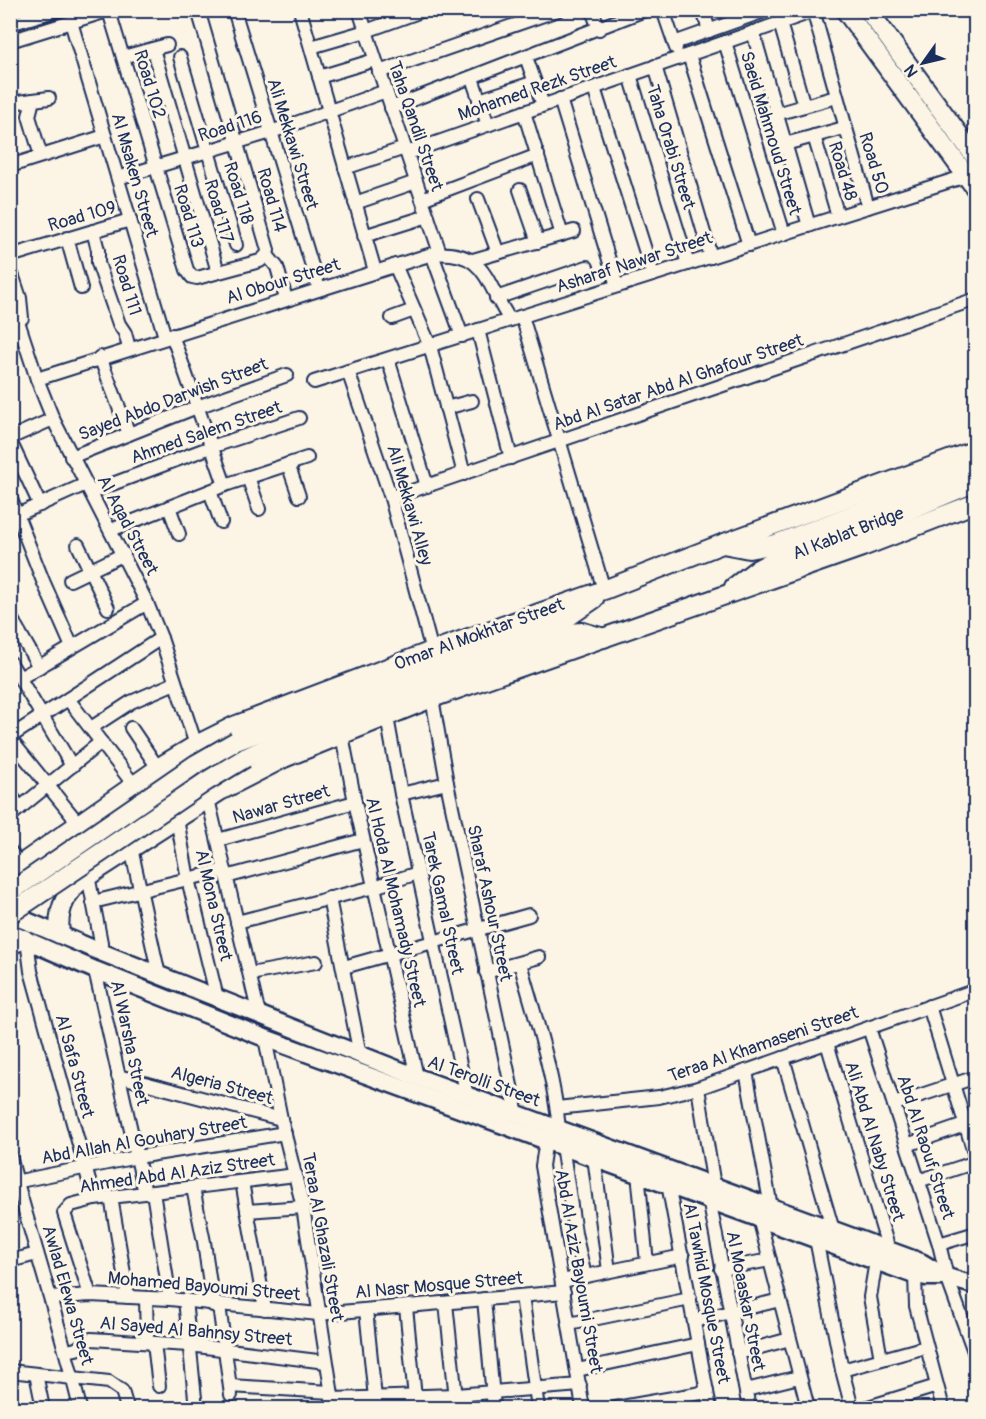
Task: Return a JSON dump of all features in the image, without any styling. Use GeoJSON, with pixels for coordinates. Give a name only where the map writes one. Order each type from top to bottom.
{"type":"FeatureCollection","features":[{"type":"Feature","properties":{"kind":"main road"},"geometry":{"type":"LineString","coordinates":[[845,10],[971,183]]}},
{"type":"Feature","properties":{"kind":"main road"},"geometry":{"type":"LineString","coordinates":[[868,10],[975,158]]}},
{"type":"Feature","properties":{"kind":"main road","name":"Omar Al Mokhtar Street"},"geometry":{"type":"LineString","coordinates":[[14,863],[40,851],[158,768],[195,745],[251,719],[604,590],[975,450]]}},
{"type":"Feature","properties":{"kind":"main road","name":"Al Kablat Bridge"},"geometry":{"type":"LineString","coordinates":[[722,544],[749,549],[776,544],[975,467]]}},
{"type":"Feature","properties":{"kind":"main road","name":"Al Kablat Bridge"},"geometry":{"type":"LineString","coordinates":[[727,595],[748,575],[773,561],[890,518],[975,482]]}},
{"type":"Feature","properties":{"kind":"main road"},"geometry":{"type":"LineString","coordinates":[[60,934],[60,911],[70,891],[88,875],[214,795],[285,758],[432,698],[862,547],[975,503]]}},
{"type":"Feature","properties":{"kind":"main road"},"geometry":{"type":"LineString","coordinates":[[10,892],[196,764],[236,741],[565,619],[586,606],[604,590]]}},
{"type":"Feature","properties":{"kind":"main road"},"geometry":{"type":"LineString","coordinates":[[10,914],[197,787],[245,758],[568,633],[583,632],[604,638]]}},
{"type":"Feature","properties":{"kind":"main road"},"geometry":{"type":"LineString","coordinates":[[195,745],[203,748],[214,760],[221,775],[214,795]]}},
{"type":"Feature","properties":{"kind":"main road"},"geometry":{"type":"LineString","coordinates":[[40,851],[38,861],[44,879],[51,886],[70,891]]}},
{"type":"Feature","properties":{"kind":"street"},"geometry":{"type":"LineString","coordinates":[[10,24],[57,10]]}},
{"type":"Feature","properties":{"kind":"street","name":"Road 114"},"geometry":{"type":"LineString","coordinates":[[189,274],[197,278],[260,261],[267,255],[268,250],[198,10]]}},
{"type":"Feature","properties":{"kind":"street","name":"Ali Mekkawi Street"},"geometry":{"type":"LineString","coordinates":[[234,10],[319,289]]}},
{"type":"Feature","properties":{"kind":"street"},"geometry":{"type":"LineString","coordinates":[[300,10],[375,271]]}},
{"type":"Feature","properties":{"kind":"street","name":"Taha Qandil Street"},"geometry":{"type":"LineString","coordinates":[[359,10],[428,216],[436,253],[462,336]]}},
{"type":"Feature","properties":{"kind":"street"},"geometry":{"type":"LineString","coordinates":[[311,47],[366,31],[424,10]]}},
{"type":"Feature","properties":{"kind":"street"},"geometry":{"type":"LineString","coordinates":[[319,77],[377,66],[529,15],[558,10]]}},
{"type":"Feature","properties":{"kind":"street"},"geometry":{"type":"LineString","coordinates":[[592,10],[599,30]]}},
{"type":"Feature","properties":{"kind":"street"},"geometry":{"type":"LineString","coordinates":[[392,108],[599,30],[645,10]]}},
{"type":"Feature","properties":{"kind":"street"},"geometry":{"type":"LineString","coordinates":[[663,10],[674,43],[684,56],[748,245]]}},
{"type":"Feature","properties":{"kind":"street"},"geometry":{"type":"LineString","coordinates":[[703,10],[709,31]]}},
{"type":"Feature","properties":{"kind":"street"},"geometry":{"type":"LineString","coordinates":[[674,43],[709,31],[743,15],[767,10]]}},
{"type":"Feature","properties":{"kind":"street"},"geometry":{"type":"LineString","coordinates":[[10,41],[109,11]]}},
{"type":"Feature","properties":{"kind":"street","name":"Road 102"},"geometry":{"type":"LineString","coordinates":[[109,11],[156,167]]}},
{"type":"Feature","properties":{"kind":"street","name":"Mohamed Rezk Street"},"geometry":{"type":"LineString","coordinates":[[345,168],[488,125],[814,11]]}},
{"type":"Feature","properties":{"kind":"street","name":"Road 50"},"geometry":{"type":"LineString","coordinates":[[814,11],[844,128],[868,207]]}},
{"type":"Feature","properties":{"kind":"street","name":"Al Msaken Street"},"geometry":{"type":"LineString","coordinates":[[71,22],[130,220],[168,336],[225,485]]}},
{"type":"Feature","properties":{"kind":"street"},"geometry":{"type":"LineString","coordinates":[[780,23],[804,106]]}},
{"type":"Feature","properties":{"kind":"street"},"geometry":{"type":"LineString","coordinates":[[753,32],[809,226]]}},
{"type":"Feature","properties":{"kind":"street","name":"Saeid Mahmoud Street"},"geometry":{"type":"LineString","coordinates":[[725,42],[784,234]]}},
{"type":"Feature","properties":{"kind":"street"},"geometry":{"type":"LineString","coordinates":[[123,57],[166,45]]}},
{"type":"Feature","properties":{"kind":"street","name":"Road 117"},"geometry":{"type":"LineString","coordinates":[[153,48],[218,272]]}},
{"type":"Feature","properties":{"kind":"street","name":"Road 118"},"geometry":{"type":"LineString","coordinates":[[180,57],[236,245]]}},
{"type":"Feature","properties":{"kind":"street"},"geometry":{"type":"LineString","coordinates":[[526,57],[543,105]]}},
{"type":"Feature","properties":{"kind":"street"},"geometry":{"type":"LineString","coordinates":[[655,66],[711,257]]}},
{"type":"Feature","properties":{"kind":"street","name":"Taha Orabi Street"},"geometry":{"type":"LineString","coordinates":[[630,75],[688,264]]}},
{"type":"Feature","properties":{"kind":"street"},"geometry":{"type":"LineString","coordinates":[[472,78],[488,125]]}},
{"type":"Feature","properties":{"kind":"street"},"geometry":{"type":"LineString","coordinates":[[479,100],[535,82]]}},
{"type":"Feature","properties":{"kind":"street"},"geometry":{"type":"LineString","coordinates":[[594,88],[653,275]]}},
{"type":"Feature","properties":{"kind":"street","name":"Road 116"},"geometry":{"type":"LineString","coordinates":[[118,178],[271,132],[386,91]]}},
{"type":"Feature","properties":{"kind":"street"},"geometry":{"type":"LineString","coordinates":[[776,114],[836,97]]}},
{"type":"Feature","properties":{"kind":"street"},"geometry":{"type":"LineString","coordinates":[[10,104],[49,98]]}},
{"type":"Feature","properties":{"kind":"street"},"geometry":{"type":"LineString","coordinates":[[560,99],[617,286]]}},
{"type":"Feature","properties":{"kind":"street"},"geometry":{"type":"LineString","coordinates":[[33,100],[29,116],[41,156]]}},
{"type":"Feature","properties":{"kind":"street"},"geometry":{"type":"LineString","coordinates":[[524,112],[568,233],[473,260],[482,270],[496,298],[516,318],[559,442],[604,590]]}},
{"type":"Feature","properties":{"kind":"street"},"geometry":{"type":"LineString","coordinates":[[785,144],[844,128]]}},
{"type":"Feature","properties":{"kind":"street"},"geometry":{"type":"LineString","coordinates":[[10,166],[105,136]]}},
{"type":"Feature","properties":{"kind":"street","name":"Road 48"},"geometry":{"type":"LineString","coordinates":[[814,136],[838,216]]}},
{"type":"Feature","properties":{"kind":"street"},"geometry":{"type":"LineString","coordinates":[[422,199],[538,154]]}},
{"type":"Feature","properties":{"kind":"street","name":"Road 113"},"geometry":{"type":"LineString","coordinates":[[156,167],[189,274]]}},
{"type":"Feature","properties":{"kind":"street"},"geometry":{"type":"LineString","coordinates":[[355,203],[416,182]]}},
{"type":"Feature","properties":{"kind":"street","name":"Asharaf Nawar Street"},"geometry":{"type":"LineString","coordinates":[[314,382],[838,216],[971,183]]}},
{"type":"Feature","properties":{"kind":"street"},"geometry":{"type":"LineString","coordinates":[[520,190],[538,242]]}},
{"type":"Feature","properties":{"kind":"street"},"geometry":{"type":"LineString","coordinates":[[478,199],[498,253]]}},
{"type":"Feature","properties":{"kind":"street"},"geometry":{"type":"LineString","coordinates":[[364,236],[428,216]]}},
{"type":"Feature","properties":{"kind":"street","name":"Road 109"},"geometry":{"type":"LineString","coordinates":[[10,256],[130,220]]}},
{"type":"Feature","properties":{"kind":"street","name":"Road 111"},"geometry":{"type":"LineString","coordinates":[[93,231],[98,250],[98,262],[118,324],[125,333],[129,348]]}},
{"type":"Feature","properties":{"kind":"street"},"geometry":{"type":"LineString","coordinates":[[67,238],[81,288]]}},
{"type":"Feature","properties":{"kind":"street","name":"Al Obour Street"},"geometry":{"type":"LineString","coordinates":[[37,379],[100,357],[436,253],[464,256],[473,260]]}},
{"type":"Feature","properties":{"kind":"street"},"geometry":{"type":"LineString","coordinates":[[267,255],[277,267],[286,299]]}},
{"type":"Feature","properties":{"kind":"street"},"geometry":{"type":"LineString","coordinates":[[394,265],[430,346],[464,474]]}},
{"type":"Feature","properties":{"kind":"street"},"geometry":{"type":"LineString","coordinates":[[496,298],[587,267]]}},
{"type":"Feature","properties":{"kind":"street","name":"Al Aqad Street"},"geometry":{"type":"LineString","coordinates":[[10,268],[22,306],[16,327]]}},
{"type":"Feature","properties":{"kind":"street","name":"Al Aqad Street"},"geometry":{"type":"LineString","coordinates":[[10,297],[16,327],[53,419],[124,554],[147,603],[161,638],[195,745]]}},
{"type":"Feature","properties":{"kind":"street","name":"Abd Al Satar Abd Al Ghafour Street"},"geometry":{"type":"LineString","coordinates":[[391,498],[975,299]]}},
{"type":"Feature","properties":{"kind":"street"},"geometry":{"type":"LineString","coordinates":[[392,318],[414,310]]}},
{"type":"Feature","properties":{"kind":"street"},"geometry":{"type":"LineString","coordinates":[[478,330],[511,458]]}},
{"type":"Feature","properties":{"kind":"street"},"geometry":{"type":"LineString","coordinates":[[100,357],[129,434]]}},
{"type":"Feature","properties":{"kind":"street"},"geometry":{"type":"LineString","coordinates":[[388,359],[427,486]]}},
{"type":"Feature","properties":{"kind":"street","name":"Ali Mekkawi Alley"},"geometry":{"type":"LineString","coordinates":[[348,371],[391,498],[432,651]]}},
{"type":"Feature","properties":{"kind":"street","name":"Sayed Abdo Darwish Street"},"geometry":{"type":"LineString","coordinates":[[71,457],[197,407],[287,375]]}},
{"type":"Feature","properties":{"kind":"street"},"geometry":{"type":"LineString","coordinates":[[446,408],[471,401]]}},
{"type":"Feature","properties":{"kind":"street","name":"Ahmed Salem Street"},"geometry":{"type":"LineString","coordinates":[[15,516],[89,488],[299,418]]}},
{"type":"Feature","properties":{"kind":"street"},"geometry":{"type":"LineString","coordinates":[[40,505],[10,440],[53,419]]}},
{"type":"Feature","properties":{"kind":"street"},"geometry":{"type":"LineString","coordinates":[[111,530],[225,485],[307,458]]}},
{"type":"Feature","properties":{"kind":"street"},"geometry":{"type":"LineString","coordinates":[[288,464],[299,496]]}},
{"type":"Feature","properties":{"kind":"street"},"geometry":{"type":"LineString","coordinates":[[248,477],[259,509]]}},
{"type":"Feature","properties":{"kind":"street"},"geometry":{"type":"LineString","coordinates":[[210,491],[221,522]]}},
{"type":"Feature","properties":{"kind":"street"},"geometry":{"type":"LineString","coordinates":[[10,497],[15,516],[72,647]]}},
{"type":"Feature","properties":{"kind":"street"},"geometry":{"type":"LineString","coordinates":[[169,507],[179,534]]}},
{"type":"Feature","properties":{"kind":"street"},"geometry":{"type":"LineString","coordinates":[[78,546],[108,608]]}},
{"type":"Feature","properties":{"kind":"street"},"geometry":{"type":"LineString","coordinates":[[70,580],[124,554]]}},
{"type":"Feature","properties":{"kind":"street"},"geometry":{"type":"LineString","coordinates":[[20,678],[147,603]]}},
{"type":"Feature","properties":{"kind":"street"},"geometry":{"type":"LineString","coordinates":[[10,615],[39,667]]}},
{"type":"Feature","properties":{"kind":"street"},"geometry":{"type":"LineString","coordinates":[[79,824],[10,738],[161,638]]}},
{"type":"Feature","properties":{"kind":"street"},"geometry":{"type":"LineString","coordinates":[[10,662],[72,765]]}},
{"type":"Feature","properties":{"kind":"street"},"geometry":{"type":"LineString","coordinates":[[91,728],[131,702],[175,683]]}},
{"type":"Feature","properties":{"kind":"street","name":"Sharaf Ashour Street"},"geometry":{"type":"LineString","coordinates":[[432,698],[477,930],[517,1114]]}},
{"type":"Feature","properties":{"kind":"street"},"geometry":{"type":"LineString","coordinates":[[68,699],[134,785]]}},
{"type":"Feature","properties":{"kind":"street","name":"Tarek Gamal Street"},"geometry":{"type":"LineString","coordinates":[[387,717],[401,794],[467,1096]]}},
{"type":"Feature","properties":{"kind":"street"},"geometry":{"type":"LineString","coordinates":[[131,728],[158,768]]}},
{"type":"Feature","properties":{"kind":"street","name":"Al Hoda Al Mohamady Street"},"geometry":{"type":"LineString","coordinates":[[342,735],[363,840],[417,1077]]}},
{"type":"Feature","properties":{"kind":"street"},"geometry":{"type":"LineString","coordinates":[[10,794],[15,812],[101,742]]}},
{"type":"Feature","properties":{"kind":"street"},"geometry":{"type":"LineString","coordinates":[[401,794],[447,783]]}},
{"type":"Feature","properties":{"kind":"street"},"geometry":{"type":"LineString","coordinates":[[214,795],[218,840],[260,1015]]}},
{"type":"Feature","properties":{"kind":"street","name":"Nawar Street"},"geometry":{"type":"LineString","coordinates":[[218,840],[355,802]]}},
{"type":"Feature","properties":{"kind":"street","name":"Al Mona Street"},"geometry":{"type":"LineString","coordinates":[[177,819],[188,879],[217,998]]}},
{"type":"Feature","properties":{"kind":"street"},"geometry":{"type":"LineString","coordinates":[[93,902],[188,879],[226,874],[363,840]]}},
{"type":"Feature","properties":{"kind":"street"},"geometry":{"type":"LineString","coordinates":[[132,848],[159,975]]}},
{"type":"Feature","properties":{"kind":"street"},"geometry":{"type":"LineString","coordinates":[[237,922],[418,873]]}},
{"type":"Feature","properties":{"kind":"street"},"geometry":{"type":"LineString","coordinates":[[88,875],[103,953]]}},
{"type":"Feature","properties":{"kind":"street"},"geometry":{"type":"LineString","coordinates":[[329,898],[360,1055]]}},
{"type":"Feature","properties":{"kind":"street","name":"Al Terolli Street"},"geometry":{"type":"LineString","coordinates":[[10,914],[360,1055],[395,1077],[417,1077],[517,1114],[556,1138],[594,1157],[668,1184],[711,1193]]}},
{"type":"Feature","properties":{"kind":"street"},"geometry":{"type":"LineString","coordinates":[[344,967],[529,915]]}},
{"type":"Feature","properties":{"kind":"street","name":"Al Terolli Street"},"geometry":{"type":"LineString","coordinates":[[18,939],[265,1038],[395,1077],[765,1213],[833,1230],[915,1275],[947,1277]]}},
{"type":"Feature","properties":{"kind":"street","name":"Al Safa Street"},"geometry":{"type":"LineString","coordinates":[[18,939],[31,971],[94,1199]]}},
{"type":"Feature","properties":{"kind":"street"},"geometry":{"type":"LineString","coordinates":[[486,972],[539,957]]}},
{"type":"Feature","properties":{"kind":"street"},"geometry":{"type":"LineString","coordinates":[[250,974],[316,962]]}},
{"type":"Feature","properties":{"kind":"street"},"geometry":{"type":"LineString","coordinates":[[520,963],[557,1108],[556,1138],[585,1276]]}},
{"type":"Feature","properties":{"kind":"street","name":"Al Warsha Street"},"geometry":{"type":"LineString","coordinates":[[95,970],[137,1156],[149,1193],[171,1299]]}},
{"type":"Feature","properties":{"kind":"street","name":"Teraa Al Khamaseni Street"},"geometry":{"type":"LineString","coordinates":[[557,1108],[659,1097],[698,1088],[975,990]]}},
{"type":"Feature","properties":{"kind":"street"},"geometry":{"type":"LineString","coordinates":[[918,1181],[975,1161],[970,1123],[953,1084],[929,1006]]}},
{"type":"Feature","properties":{"kind":"street","name":"Abd Al Raouf Street"},"geometry":{"type":"LineString","coordinates":[[869,1028],[939,1245],[947,1277],[975,1356]]}},
{"type":"Feature","properties":{"kind":"street","name":"Teraa Al Ghazali Street"},"geometry":{"type":"LineString","coordinates":[[265,1038],[303,1207],[332,1400]]}},
{"type":"Feature","properties":{"kind":"street","name":"Ali Abd Al Naby Street"},"geometry":{"type":"LineString","coordinates":[[827,1043],[882,1256]]}},
{"type":"Feature","properties":{"kind":"street"},"geometry":{"type":"LineString","coordinates":[[783,1058],[833,1230]]}},
{"type":"Feature","properties":{"kind":"street"},"geometry":{"type":"LineString","coordinates":[[746,1071],[770,1260],[807,1408]]}},
{"type":"Feature","properties":{"kind":"street","name":"Algeria Street"},"geometry":{"type":"LineString","coordinates":[[118,1076],[282,1119]]}},
{"type":"Feature","properties":{"kind":"street"},"geometry":{"type":"LineString","coordinates":[[894,1104],[975,1077]]}},
{"type":"Feature","properties":{"kind":"street","name":"Al Moaaskar Street"},"geometry":{"type":"LineString","coordinates":[[698,1088],[721,1269],[750,1408]]}},
{"type":"Feature","properties":{"kind":"street"},"geometry":{"type":"LineString","coordinates":[[907,1145],[970,1123]]}},
{"type":"Feature","properties":{"kind":"street","name":"Abd Allah Al Gouhary Street"},"geometry":{"type":"LineString","coordinates":[[14,1183],[137,1156],[285,1133]]}},
{"type":"Feature","properties":{"kind":"street","name":"Abd Al Aziz Bayoumi Street"},"geometry":{"type":"LineString","coordinates":[[556,1138],[542,1166],[583,1408]]}},
{"type":"Feature","properties":{"kind":"street","name":"Awlad Elewa Street"},"geometry":{"type":"LineString","coordinates":[[10,1156],[14,1183],[67,1351],[80,1408]]}},
{"type":"Feature","properties":{"kind":"street"},"geometry":{"type":"LineString","coordinates":[[594,1157],[609,1271]]}},
{"type":"Feature","properties":{"kind":"street"},"geometry":{"type":"LineString","coordinates":[[638,1173],[647,1263]]}},
{"type":"Feature","properties":{"kind":"street","name":"Ahmed Abd Al Aziz Street"},"geometry":{"type":"LineString","coordinates":[[90,1295],[64,1210],[71,1205],[94,1199],[296,1175]]}},
{"type":"Feature","properties":{"kind":"street"},"geometry":{"type":"LineString","coordinates":[[242,1182],[265,1310]]}},
{"type":"Feature","properties":{"kind":"street","name":"Al Tawhid Mosque Street"},"geometry":{"type":"LineString","coordinates":[[668,1184],[711,1408]]}},
{"type":"Feature","properties":{"kind":"street"},"geometry":{"type":"LineString","coordinates":[[193,1188],[225,1350],[230,1390],[376,1403],[415,1395],[456,1395],[580,1385]]}},
{"type":"Feature","properties":{"kind":"street"},"geometry":{"type":"LineString","coordinates":[[111,1197],[128,1297]]}},
{"type":"Feature","properties":{"kind":"street"},"geometry":{"type":"LineString","coordinates":[[247,1211],[303,1207]]}},
{"type":"Feature","properties":{"kind":"street","name":"Al Terolli Street"},"geometry":{"type":"LineString","coordinates":[[765,1213],[816,1239],[882,1256],[921,1262],[947,1277],[975,1286]]}},
{"type":"Feature","properties":{"kind":"street"},"geometry":{"type":"LineString","coordinates":[[939,1245],[975,1233]]}},
{"type":"Feature","properties":{"kind":"street"},"geometry":{"type":"LineString","coordinates":[[816,1239],[842,1370],[852,1408]]}},
{"type":"Feature","properties":{"kind":"street"},"geometry":{"type":"LineString","coordinates":[[10,1261],[37,1254]]}},
{"type":"Feature","properties":{"kind":"street","name":"Al Nasr Mosque Street"},"geometry":{"type":"LineString","coordinates":[[318,1314],[522,1296],[563,1286],[585,1276],[683,1256]]}},
{"type":"Feature","properties":{"kind":"street"},"geometry":{"type":"LineString","coordinates":[[880,1359],[870,1297],[882,1256]]}},
{"type":"Feature","properties":{"kind":"street"},"geometry":{"type":"LineString","coordinates":[[721,1269],[770,1260]]}},
{"type":"Feature","properties":{"kind":"street"},"geometry":{"type":"LineString","coordinates":[[915,1275],[916,1306],[943,1408]]}},
{"type":"Feature","properties":{"kind":"street","name":"Mohamed Bayoumi Street"},"geometry":{"type":"LineString","coordinates":[[51,1298],[90,1295],[171,1299],[318,1314]]}},
{"type":"Feature","properties":{"kind":"street"},"geometry":{"type":"LineString","coordinates":[[522,1296],[538,1408]]}},
{"type":"Feature","properties":{"kind":"street"},"geometry":{"type":"LineString","coordinates":[[146,1298],[159,1386]]}},
{"type":"Feature","properties":{"kind":"street"},"geometry":{"type":"LineString","coordinates":[[484,1299],[494,1408]]}},
{"type":"Feature","properties":{"kind":"street"},"geometry":{"type":"LineString","coordinates":[[569,1324],[690,1299]]}},
{"type":"Feature","properties":{"kind":"street"},"geometry":{"type":"LineString","coordinates":[[184,1300],[196,1408]]}},
{"type":"Feature","properties":{"kind":"street"},"geometry":{"type":"LineString","coordinates":[[694,1321],[780,1300]]}},
{"type":"Feature","properties":{"kind":"street"},"geometry":{"type":"LineString","coordinates":[[446,1303],[457,1408]]}},
{"type":"Feature","properties":{"kind":"street"},"geometry":{"type":"LineString","coordinates":[[406,1306],[416,1408]]}},
{"type":"Feature","properties":{"kind":"street"},"geometry":{"type":"LineString","coordinates":[[366,1310],[376,1403]]}},
{"type":"Feature","properties":{"kind":"street","name":"Al Sayed Al Bahnsy Street"},"geometry":{"type":"LineString","coordinates":[[67,1351],[76,1349],[91,1339],[189,1345],[326,1362]]}},
{"type":"Feature","properties":{"kind":"street"},"geometry":{"type":"LineString","coordinates":[[738,1353],[790,1339]]}},
{"type":"Feature","properties":{"kind":"street"},"geometry":{"type":"LineString","coordinates":[[577,1370],[698,1344]]}},
{"type":"Feature","properties":{"kind":"street"},"geometry":{"type":"LineString","coordinates":[[842,1370],[926,1347]]}},
{"type":"Feature","properties":{"kind":"street"},"geometry":{"type":"LineString","coordinates":[[10,1371],[114,1383],[124,1394],[127,1408]]}},
{"type":"Feature","properties":{"kind":"street"},"geometry":{"type":"LineString","coordinates":[[36,1374],[43,1408]]}},
{"type":"Feature","properties":{"kind":"street"},"geometry":{"type":"LineString","coordinates":[[746,1390],[799,1377]]}},
{"type":"Feature","properties":{"kind":"street"},"geometry":{"type":"LineString","coordinates":[[865,1408],[937,1386]]}},
{"type":"Feature","properties":{"kind":"street"},"geometry":{"type":"LineString","coordinates":[[616,1408],[707,1392]]}}]}
